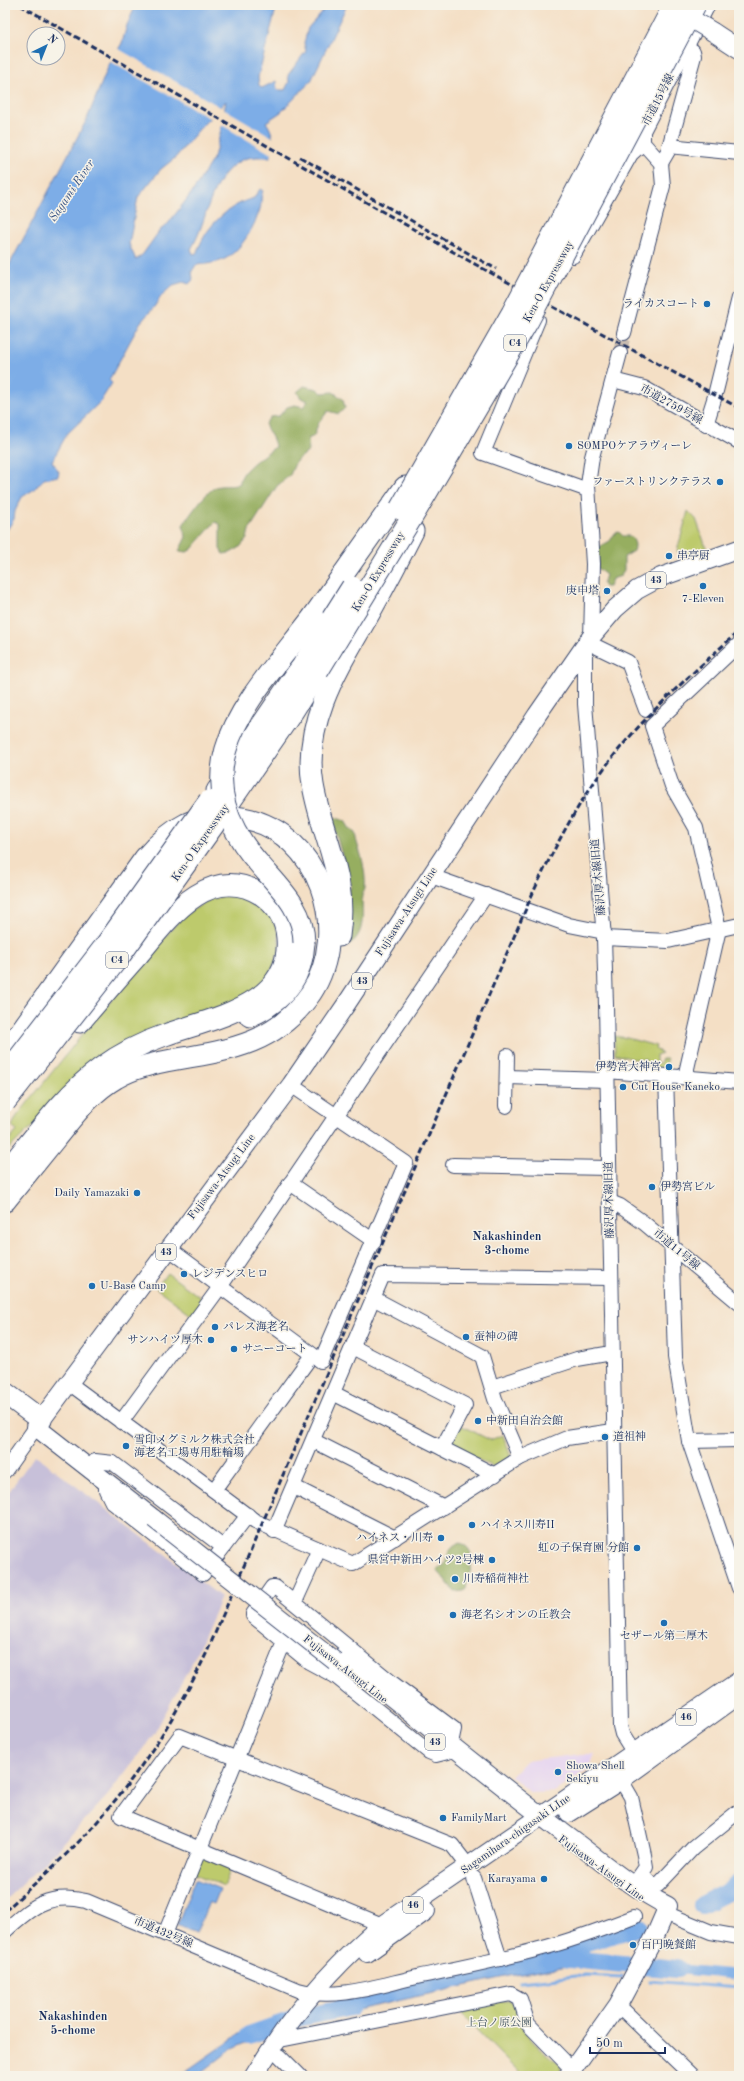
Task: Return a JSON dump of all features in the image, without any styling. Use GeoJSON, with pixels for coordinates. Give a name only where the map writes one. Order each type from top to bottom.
{"type":"FeatureCollection","features":[{"type":"Feature","properties":{"kind":"highway","name":"Ken-O Expressway"},"geometry":{"type":"LineString","coordinates":[[5,1102],[90,994],[173,883],[293,711],[311,667],[512,313],[674,5]]}},
{"type":"Feature","properties":{"kind":"highway","name":"Ken-O Expressway"},"geometry":{"type":"LineString","coordinates":[[5,1076],[91,965],[311,667],[480,403],[702,8]]}},
{"type":"Feature","properties":{"kind":"highway"},"geometry":{"type":"LineString","coordinates":[[147,1042],[236,1021],[261,1012],[280,998],[294,981],[302,962],[304,943],[302,924],[294,905],[281,887],[246,848],[228,815],[222,779],[228,740],[232,729],[248,704],[398,498],[477,366],[512,313]]}},
{"type":"Feature","properties":{"kind":"highway"},"geometry":{"type":"LineString","coordinates":[[5,1201],[79,1110],[89,1099],[116,1078],[130,1071],[161,1062],[238,1048],[279,1027],[300,1007],[322,980],[335,954],[338,940],[341,899],[337,870],[317,803],[312,768],[313,735],[319,713],[336,672],[388,579],[480,403]]}},
{"type":"Feature","properties":{"kind":"highway"},"geometry":{"type":"LineString","coordinates":[[5,1053],[108,908],[155,847],[166,837],[188,823],[211,817],[225,816],[251,819],[277,830],[299,849],[316,874],[325,901],[329,929],[326,956],[318,980],[300,1007]]}},
{"type":"Feature","properties":{"kind":"highway"},"geometry":{"type":"LineString","coordinates":[[5,1110],[168,920],[186,902],[205,890],[225,885],[236,885],[256,892],[273,905],[280,914],[287,935],[288,946],[284,965],[278,976],[263,993],[240,1009],[147,1042],[115,1058],[87,1079],[61,1106],[5,1173]]}},
{"type":"Feature","properties":{"kind":"highway"},"geometry":{"type":"LineString","coordinates":[[5,1393],[39,1423]]}},
{"type":"Feature","properties":{"kind":"highway"},"geometry":{"type":"LineString","coordinates":[[5,1404],[39,1423]]}},
{"type":"Feature","properties":{"kind":"main road"},"geometry":{"type":"LineString","coordinates":[[668,5],[739,49]]}},
{"type":"Feature","properties":{"kind":"main road","name":"Fujisawa-Atsugi Line"},"geometry":{"type":"LineString","coordinates":[[39,1423],[291,1085],[431,876],[540,709],[588,641],[615,609],[638,590],[661,577],[739,549]]}},
{"type":"Feature","properties":{"kind":"main road","name":"Fujisawa-Atsugi Line"},"geometry":{"type":"LineString","coordinates":[[39,1423],[95,1461],[156,1516]]}},
{"type":"Feature","properties":{"kind":"main road","name":"Fujisawa-Atsugi Line"},"geometry":{"type":"LineString","coordinates":[[39,1423],[106,1480],[156,1516],[449,1748],[570,1846],[625,1888],[666,1910]]}},
{"type":"Feature","properties":{"kind":"main road","name":"Sagamihara-chigasaki LIne"},"geometry":{"type":"LineString","coordinates":[[315,1998],[375,1946],[472,1873],[543,1823],[634,1753],[739,1681]]}},
{"type":"Feature","properties":{"kind":"main road","name":"Sagamihara-chigasaki LIne"},"geometry":{"type":"LineString","coordinates":[[543,1823],[621,1780],[739,1695]]}},
{"type":"Feature","properties":{"kind":"main road","name":"Fujisawa-Atsugi Line"},"geometry":{"type":"LineString","coordinates":[[543,1823],[637,1881],[666,1910]]}},
{"type":"Feature","properties":{"kind":"main road","name":"Sagamihara-chigasaki LIne"},"geometry":{"type":"LineString","coordinates":[[315,1998],[355,1948],[382,1926],[472,1873]]}},
{"type":"Feature","properties":{"kind":"main road"},"geometry":{"type":"LineString","coordinates":[[570,2072],[618,2005],[641,1963],[666,1910]]}},
{"type":"Feature","properties":{"kind":"main road","name":"46"},"geometry":{"type":"LineString","coordinates":[[254,2076],[285,2040],[315,1998]]}},
{"type":"Feature","properties":{"kind":"main road","name":"46"},"geometry":{"type":"LineString","coordinates":[[267,2076],[285,2040]]}},
{"type":"Feature","properties":{"kind":"street","name":"市道15号線"},"geometry":{"type":"LineString","coordinates":[[643,143],[643,130],[693,34],[702,8]]}},
{"type":"Feature","properties":{"kind":"street"},"geometry":{"type":"LineString","coordinates":[[661,163],[664,160],[669,146],[694,56],[694,51]]}},
{"type":"Feature","properties":{"kind":"street"},"geometry":{"type":"LineString","coordinates":[[588,490],[483,453],[535,326],[631,154],[643,143],[661,163],[663,186],[624,333]]}},
{"type":"Feature","properties":{"kind":"street"},"geometry":{"type":"LineString","coordinates":[[669,146],[739,153]]}},
{"type":"Feature","properties":{"kind":"street"},"geometry":{"type":"LineString","coordinates":[[706,425],[716,394],[739,298]]}},
{"type":"Feature","properties":{"kind":"street","name":"藤沢厚木線旧道"},"geometry":{"type":"LineString","coordinates":[[620,353],[592,457],[588,490],[592,564],[585,704],[604,935],[620,1726],[622,1734],[634,1753]]}},
{"type":"Feature","properties":{"kind":"street","name":"市道2759号線"},"geometry":{"type":"LineString","coordinates":[[613,380],[644,388],[738,443]]}},
{"type":"Feature","properties":{"kind":"street"},"geometry":{"type":"LineString","coordinates":[[588,641],[628,662],[646,710]]}},
{"type":"Feature","properties":{"kind":"street"},"geometry":{"type":"LineString","coordinates":[[685,1077],[719,930],[696,828],[672,786],[652,726],[739,644]]}},
{"type":"Feature","properties":{"kind":"street"},"geometry":{"type":"LineString","coordinates":[[431,876],[569,925],[604,935],[668,941],[739,925]]}},
{"type":"Feature","properties":{"kind":"street"},"geometry":{"type":"LineString","coordinates":[[121,1422],[220,1287],[486,895]]}},
{"type":"Feature","properties":{"kind":"street"},"geometry":{"type":"LineString","coordinates":[[506,1106],[507,1056]]}},
{"type":"Feature","properties":{"kind":"street"},"geometry":{"type":"LineString","coordinates":[[506,1077],[607,1075],[666,1076],[739,1082]]}},
{"type":"Feature","properties":{"kind":"street"},"geometry":{"type":"LineString","coordinates":[[666,1076],[675,1357],[689,1441],[739,1588]]}},
{"type":"Feature","properties":{"kind":"street"},"geometry":{"type":"LineString","coordinates":[[168,1248],[321,1361],[374,1241],[406,1163],[291,1085]]}},
{"type":"Feature","properties":{"kind":"street"},"geometry":{"type":"LineString","coordinates":[[453,1165],[609,1168]]}},
{"type":"Feature","properties":{"kind":"street"},"geometry":{"type":"LineString","coordinates":[[290,1183],[374,1241]]}},
{"type":"Feature","properties":{"kind":"street","name":"市道11号線"},"geometry":{"type":"LineString","coordinates":[[610,1202],[620,1206],[671,1245],[739,1303]]}},
{"type":"Feature","properties":{"kind":"street"},"geometry":{"type":"LineString","coordinates":[[274,1531],[383,1275],[611,1278]]}},
{"type":"Feature","properties":{"kind":"street"},"geometry":{"type":"LineString","coordinates":[[373,1298],[476,1351],[482,1356],[492,1387],[520,1458]]}},
{"type":"Feature","properties":{"kind":"street"},"geometry":{"type":"LineString","coordinates":[[353,1347],[465,1405],[442,1448]]}},
{"type":"Feature","properties":{"kind":"street"},"geometry":{"type":"LineString","coordinates":[[492,1387],[577,1359],[612,1353]]}},
{"type":"Feature","properties":{"kind":"street"},"geometry":{"type":"LineString","coordinates":[[214,1490],[312,1355]]}},
{"type":"Feature","properties":{"kind":"street"},"geometry":{"type":"LineString","coordinates":[[69,1383],[255,1521],[274,1531],[354,1564],[520,1458],[567,1438],[613,1431]]}},
{"type":"Feature","properties":{"kind":"street"},"geometry":{"type":"LineString","coordinates":[[333,1393],[495,1475]]}},
{"type":"Feature","properties":{"kind":"street"},"geometry":{"type":"LineString","coordinates":[[5,1471],[39,1423]]}},
{"type":"Feature","properties":{"kind":"street"},"geometry":{"type":"LineString","coordinates":[[314,1440],[444,1507]]}},
{"type":"Feature","properties":{"kind":"street"},"geometry":{"type":"LineString","coordinates":[[689,1441],[739,1440]]}},
{"type":"Feature","properties":{"kind":"street"},"geometry":{"type":"LineString","coordinates":[[95,1461],[113,1463],[223,1547]]}},
{"type":"Feature","properties":{"kind":"street"},"geometry":{"type":"LineString","coordinates":[[106,1480],[106,1490],[112,1502],[203,1574],[248,1515]]}},
{"type":"Feature","properties":{"kind":"street"},"geometry":{"type":"LineString","coordinates":[[294,1486],[395,1538]]}},
{"type":"Feature","properties":{"kind":"street"},"geometry":{"type":"LineString","coordinates":[[295,1602],[319,1549]]}},
{"type":"Feature","properties":{"kind":"street"},"geometry":{"type":"LineString","coordinates":[[272,1587],[275,1587],[295,1602],[391,1682],[454,1729],[449,1748],[436,1755],[429,1752],[335,1676],[309,1662],[284,1642],[253,1616],[272,1587]]}},
{"type":"Feature","properties":{"kind":"street"},"geometry":{"type":"LineString","coordinates":[[164,1934],[238,1758],[284,1642]]}},
{"type":"Feature","properties":{"kind":"street"},"geometry":{"type":"LineString","coordinates":[[382,1926],[121,1816],[180,1736],[452,1845],[472,1873],[500,1959]]}},
{"type":"Feature","properties":{"kind":"street"},"geometry":{"type":"LineString","coordinates":[[621,1780],[631,1797],[646,1867],[637,1881],[658,1885],[693,1848],[739,1811]]}},
{"type":"Feature","properties":{"kind":"street","name":"市道432号線"},"geometry":{"type":"LineString","coordinates":[[5,1931],[31,1908],[53,1899],[64,1898],[86,1901],[315,1998]]}},
{"type":"Feature","properties":{"kind":"street"},"geometry":{"type":"LineString","coordinates":[[666,1910],[739,1933]]}},
{"type":"Feature","properties":{"kind":"street"},"geometry":{"type":"LineString","coordinates":[[666,1910],[711,1932],[739,1937]]}},
{"type":"Feature","properties":{"kind":"street"},"geometry":{"type":"LineString","coordinates":[[315,1998],[500,1959],[573,1939],[634,1917]]}},
{"type":"Feature","properties":{"kind":"street"},"geometry":{"type":"LineString","coordinates":[[300,2076],[285,2040],[511,1994],[520,1999],[528,2024],[570,2072]]}},
{"type":"Feature","properties":{"kind":"street"},"geometry":{"type":"LineString","coordinates":[[618,2005],[692,2076]]}},
{"type":"Feature","properties":{"kind":"shaded area"},"geometry":{"type":"Polygon","coordinates":[[[35,1455],[221,1597],[191,1665],[154,1734],[108,1795],[53,1854],[5,1900],[5,1497],[35,1455]]]}},
{"type":"Feature","properties":{"kind":"shaded area"},"geometry":{"type":"Polygon","coordinates":[[[582,1754],[595,1754],[588,1769],[554,1792],[531,1793],[511,1776],[525,1761],[582,1754]]]}},
{"type":"Feature","properties":{"kind":"green space"},"geometry":{"type":"Polygon","coordinates":[[[304,386],[317,389],[322,393],[333,392],[343,399],[345,408],[339,414],[328,411],[318,424],[314,436],[308,439],[309,451],[296,461],[290,475],[277,486],[249,530],[247,539],[239,548],[230,553],[223,554],[220,549],[220,524],[215,522],[192,549],[187,552],[179,551],[186,537],[183,525],[207,494],[216,487],[240,483],[241,478],[248,468],[275,447],[265,424],[270,417],[279,416],[287,407],[295,405],[303,407],[308,401],[301,398],[297,392],[304,386]]]}},
{"type":"Feature","properties":{"kind":"green space"},"geometry":{"type":"Polygon","coordinates":[[[688,511],[696,519],[707,550],[687,557],[677,551],[688,511]]]}},
{"type":"Feature","properties":{"kind":"green space"},"geometry":{"type":"Polygon","coordinates":[[[619,532],[623,536],[630,536],[635,543],[635,549],[624,557],[624,570],[621,576],[612,579],[609,587],[605,587],[603,584],[606,575],[597,568],[599,547],[610,541],[615,533],[619,532]]]}},
{"type":"Feature","properties":{"kind":"green space"},"geometry":{"type":"Polygon","coordinates":[[[334,817],[345,821],[350,829],[355,833],[364,872],[365,889],[362,894],[361,928],[356,939],[351,943],[347,942],[349,889],[351,888],[333,823],[334,817]]]}},
{"type":"Feature","properties":{"kind":"green space"},"geometry":{"type":"Polygon","coordinates":[[[225,896],[244,897],[260,906],[271,917],[278,931],[280,948],[270,975],[250,997],[175,1026],[27,1131],[5,1153],[5,1145],[17,1131],[12,1126],[17,1116],[93,1021],[182,917],[210,899],[225,896]]]}},
{"type":"Feature","properties":{"kind":"green space"},"geometry":{"type":"Polygon","coordinates":[[[614,1036],[656,1046],[655,1049],[662,1053],[656,1055],[656,1062],[659,1064],[662,1059],[667,1059],[666,1070],[614,1067],[614,1062],[617,1060],[624,1066],[643,1067],[646,1061],[645,1059],[633,1059],[615,1054],[614,1036]]]}},
{"type":"Feature","properties":{"kind":"green space"},"geometry":{"type":"Polygon","coordinates":[[[167,1273],[204,1300],[195,1317],[156,1288],[167,1273]]]}},
{"type":"Feature","properties":{"kind":"green space"},"geometry":{"type":"Polygon","coordinates":[[[458,1424],[490,1440],[503,1435],[511,1457],[493,1467],[448,1445],[458,1424]]]}},
{"type":"Feature","properties":{"kind":"green space"},"geometry":{"type":"Polygon","coordinates":[[[460,1543],[470,1551],[472,1563],[466,1589],[464,1591],[455,1592],[437,1570],[445,1564],[446,1557],[452,1549],[460,1543]]]}},
{"type":"Feature","properties":{"kind":"green space"},"geometry":{"type":"Polygon","coordinates":[[[207,1857],[231,1868],[224,1886],[195,1874],[200,1860],[207,1857]]]}},
{"type":"Feature","properties":{"kind":"green space","name":"上台ノ原公園"},"geometry":{"type":"Polygon","coordinates":[[[502,2001],[511,2001],[516,2008],[523,2028],[529,2037],[541,2050],[560,2065],[562,2070],[559,2076],[522,2076],[459,2012],[502,2001]]]}},
{"type":"Feature","properties":{"kind":"water","name":"Sagami River"},"geometry":{"type":"Polygon","coordinates":[[[136,5],[277,5],[258,77],[259,85],[262,88],[276,81],[277,90],[285,90],[289,82],[288,75],[306,51],[304,43],[308,28],[328,5],[347,5],[311,81],[281,112],[266,122],[273,139],[273,148],[270,157],[254,157],[240,161],[222,178],[215,189],[197,238],[191,249],[193,254],[197,253],[206,234],[219,218],[235,206],[254,198],[260,189],[263,191],[260,209],[254,225],[244,241],[225,259],[209,264],[196,265],[192,271],[193,280],[189,284],[183,282],[173,285],[162,295],[140,323],[109,380],[112,383],[100,402],[67,434],[52,461],[59,472],[58,476],[44,479],[33,490],[22,497],[15,511],[14,519],[5,533],[5,273],[87,119],[109,65],[122,43],[127,25],[136,5]],[[226,101],[201,127],[175,158],[161,169],[138,197],[129,244],[136,260],[143,254],[160,230],[167,225],[193,191],[214,157],[226,101]]]}},
{"type":"Feature","properties":{"kind":"water"},"geometry":{"type":"Polygon","coordinates":[[[195,1879],[220,1889],[214,1904],[209,1902],[196,1933],[177,1925],[195,1879]]]}},
{"type":"Feature","properties":{"kind":"water"},"geometry":{"type":"Polygon","coordinates":[[[567,1945],[574,1965],[509,1976],[321,2018],[336,2000],[567,1945]]]}},
{"type":"Feature","properties":{"kind":"water"},"geometry":{"type":"Polygon","coordinates":[[[279,2016],[267,2034],[232,2049],[197,2076],[179,2076],[239,2034],[279,2016]]]}},
{"type":"Feature","properties":{"kind":"pier"},"geometry":{"type":"Polygon","coordinates":[[[117,48],[222,108],[211,119],[109,61],[117,48]]]}},
{"type":"Feature","properties":{"kind":"pier"},"geometry":{"type":"Polygon","coordinates":[[[223,108],[274,138],[275,150],[273,155],[220,124],[223,108]]]}},
{"type":"Feature","properties":{"kind":"waterway"},"geometry":{"type":"LineString","coordinates":[[702,1905],[729,1891],[739,1883]]}},
{"type":"Feature","properties":{"kind":"waterway"},"geometry":{"type":"LineString","coordinates":[[563,1949],[639,1927]]}},
{"type":"Feature","properties":{"kind":"waterway"},"geometry":{"type":"LineString","coordinates":[[551,1955],[569,1959],[677,1969]]}},
{"type":"Feature","properties":{"kind":"waterway"},"geometry":{"type":"LineString","coordinates":[[677,1969],[739,1975]]}},
{"type":"Feature","properties":{"kind":"waterway"},"geometry":{"type":"LineString","coordinates":[[520,1982],[585,1975],[622,1977]]}},
{"type":"Feature","properties":{"kind":"waterway"},"geometry":{"type":"LineString","coordinates":[[649,1981],[739,1988]]}},
{"type":"Feature","properties":{"kind":"waterway"},"geometry":{"type":"LineString","coordinates":[[249,2035],[298,2018],[351,2007]]}},
{"type":"Feature","properties":{"kind":"tunnel"},"geometry":{"type":"LineString","coordinates":[[620,353],[624,333]]}},
{"type":"Feature","properties":{"kind":"railway"},"geometry":{"type":"LineString","coordinates":[[20,5],[471,262],[739,408]]}},
{"type":"Feature","properties":{"kind":"railway"},"geometry":{"type":"LineString","coordinates":[[300,157],[496,269]]}},
{"type":"Feature","properties":{"kind":"railway"},"geometry":{"type":"LineString","coordinates":[[5,1911],[52,1868],[97,1822],[114,1802],[158,1741],[196,1675],[531,897],[568,825],[600,774],[626,741],[673,692],[739,631]]}},
{"type":"Feature","properties":{"kind":"place","name":"ライカスコート"},"geometry":{"type":"Point","coordinates":[707,304]}},
{"type":"Feature","properties":{"kind":"place","name":"SOMPOケアラヴィーレ"},"geometry":{"type":"Point","coordinates":[569,446]}},
{"type":"Feature","properties":{"kind":"place","name":"ファーストリンクテラス"},"geometry":{"type":"Point","coordinates":[720,482]}},
{"type":"Feature","properties":{"kind":"place","name":"串亭厨"},"geometry":{"type":"Point","coordinates":[669,556]}},
{"type":"Feature","properties":{"kind":"place","name":"7-Eleven"},"geometry":{"type":"Point","coordinates":[703,586]}},
{"type":"Feature","properties":{"kind":"place","name":"庚申塔"},"geometry":{"type":"Point","coordinates":[607,591]}},
{"type":"Feature","properties":{"kind":"place","name":"伊勢宮大神宮"},"geometry":{"type":"Point","coordinates":[669,1067]}},
{"type":"Feature","properties":{"kind":"place","name":"Cut House Kaneko"},"geometry":{"type":"Point","coordinates":[623,1087]}},
{"type":"Feature","properties":{"kind":"place","name":"伊勢宮ビル"},"geometry":{"type":"Point","coordinates":[652,1187]}},
{"type":"Feature","properties":{"kind":"place","name":"Daily Yamazaki"},"geometry":{"type":"Point","coordinates":[137,1193]}},
{"type":"Feature","properties":{"kind":"place","name":"レジデンスヒロ"},"geometry":{"type":"Point","coordinates":[184,1274]}},
{"type":"Feature","properties":{"kind":"place","name":"U-Base Camp"},"geometry":{"type":"Point","coordinates":[92,1286]}},
{"type":"Feature","properties":{"kind":"place","name":"パレス海老名"},"geometry":{"type":"Point","coordinates":[215,1327]}},
{"type":"Feature","properties":{"kind":"place","name":"蚕神の碑"},"geometry":{"type":"Point","coordinates":[466,1337]}},
{"type":"Feature","properties":{"kind":"place","name":"サンハイツ厚木"},"geometry":{"type":"Point","coordinates":[211,1340]}},
{"type":"Feature","properties":{"kind":"place","name":"サニーコート"},"geometry":{"type":"Point","coordinates":[234,1349]}},
{"type":"Feature","properties":{"kind":"place","name":"中新田自治会館"},"geometry":{"type":"Point","coordinates":[478,1421]}},
{"type":"Feature","properties":{"kind":"place","name":"道祖神"},"geometry":{"type":"Point","coordinates":[605,1437]}},
{"type":"Feature","properties":{"kind":"place","name":"雪印メグミルク株式会社 海老名工場専用駐輪場"},"geometry":{"type":"Point","coordinates":[126,1446]}},
{"type":"Feature","properties":{"kind":"place","name":"ハイネス川寿II"},"geometry":{"type":"Point","coordinates":[472,1525]}},
{"type":"Feature","properties":{"kind":"place","name":"ハイネス・川寿"},"geometry":{"type":"Point","coordinates":[441,1538]}},
{"type":"Feature","properties":{"kind":"place","name":"虹の子保育園 分館"},"geometry":{"type":"Point","coordinates":[637,1548]}},
{"type":"Feature","properties":{"kind":"place","name":"県営中新田ハイツ2号棟"},"geometry":{"type":"Point","coordinates":[492,1560]}},
{"type":"Feature","properties":{"kind":"place","name":"川寿稲荷神社"},"geometry":{"type":"Point","coordinates":[455,1579]}},
{"type":"Feature","properties":{"kind":"place","name":"海老名シオンの丘教会"},"geometry":{"type":"Point","coordinates":[453,1615]}},
{"type":"Feature","properties":{"kind":"place","name":"セザール第二厚木"},"geometry":{"type":"Point","coordinates":[664,1623]}},
{"type":"Feature","properties":{"kind":"place","name":"Showa Shell Sekiyu"},"geometry":{"type":"Point","coordinates":[558,1772]}},
{"type":"Feature","properties":{"kind":"place","name":"FamilyMart"},"geometry":{"type":"Point","coordinates":[443,1818]}},
{"type":"Feature","properties":{"kind":"place","name":"Karayama"},"geometry":{"type":"Point","coordinates":[544,1879]}},
{"type":"Feature","properties":{"kind":"place","name":"百円晩餐館"},"geometry":{"type":"Point","coordinates":[633,1945]}},
{"type":"Feature","properties":{"kind":"district","name":"Nakashinden 3-chome"},"geometry":{"type":"Point","coordinates":[507,1244]}},
{"type":"Feature","properties":{"kind":"district","name":"Nakashinden 5-chome"},"geometry":{"type":"Point","coordinates":[73,2024]}}]}
